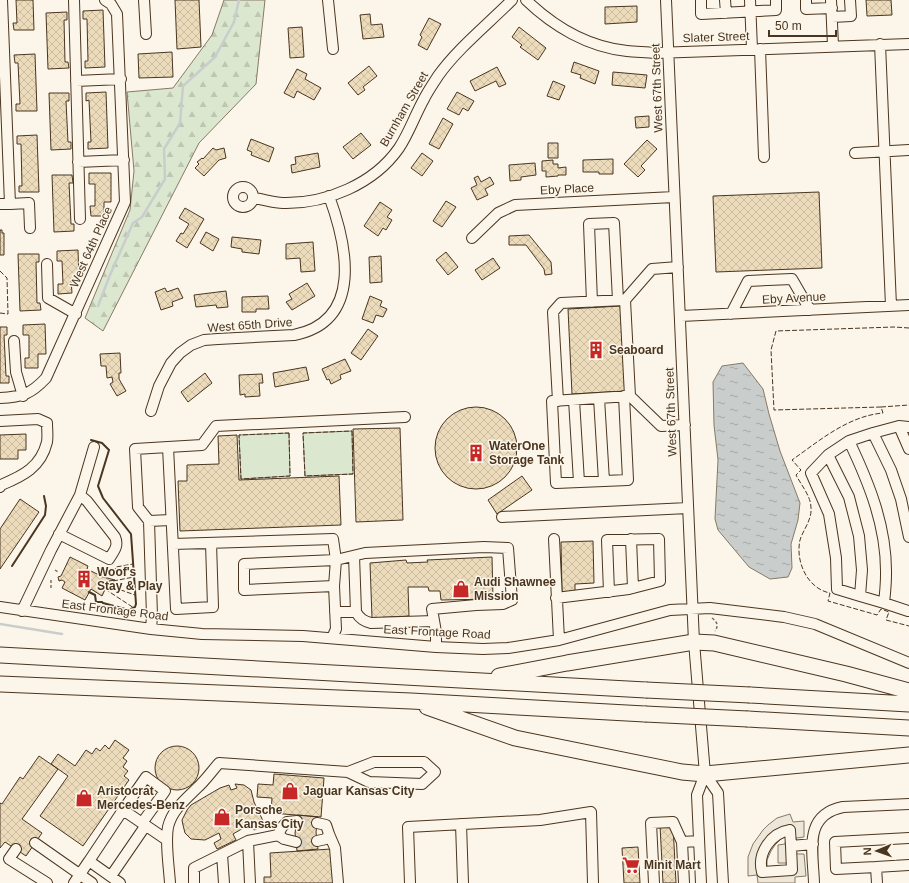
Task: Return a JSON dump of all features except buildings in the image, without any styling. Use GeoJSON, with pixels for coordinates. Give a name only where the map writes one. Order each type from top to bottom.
{"type":"FeatureCollection","features":[{"type":"Feature","properties":{"kind":"highway"},"geometry":{"type":"LineString","coordinates":[[475,681],[567,663],[694,642],[714,643],[758,653],[846,674],[909,692]]}},
{"type":"Feature","properties":{"kind":"highway"},"geometry":{"type":"LineString","coordinates":[[0,655],[909,704]]}},
{"type":"Feature","properties":{"kind":"highway"},"geometry":{"type":"LineString","coordinates":[[0,684],[411,701],[909,728]]}},
{"type":"Feature","properties":{"kind":"highway"},"geometry":{"type":"LineString","coordinates":[[411,701],[515,738],[682,772],[705,774],[909,755]]}},
{"type":"Feature","properties":{"kind":"street"},"geometry":{"type":"LineString","coordinates":[[2,0],[5,204],[29,204],[30,228]]}},
{"type":"Feature","properties":{"kind":"street"},"geometry":{"type":"LineString","coordinates":[[74,0],[80,219]]}},
{"type":"Feature","properties":{"kind":"street"},"geometry":{"type":"LineString","coordinates":[[144,0],[146,34]]}},
{"type":"Feature","properties":{"kind":"street"},"geometry":{"type":"LineString","coordinates":[[328,0],[333,49]]}},
{"type":"Feature","properties":{"kind":"street","name":"Burnham Street"},"geometry":{"type":"LineString","coordinates":[[253,198],[282,203],[302,202],[329,196],[358,184],[375,173],[399,148],[424,98],[439,75],[456,55],[512,0]]}},
{"type":"Feature","properties":{"kind":"street","name":"Slater Street"},"geometry":{"type":"LineString","coordinates":[[526,0],[551,22],[569,33],[604,47],[626,51],[668,52],[909,44]]}},
{"type":"Feature","properties":{"kind":"street","name":"West 67th Street"},"geometry":{"type":"LineString","coordinates":[[666,0],[674,197],[681,316],[694,642],[705,774],[697,796],[701,883]]}},
{"type":"Feature","properties":{"kind":"street"},"geometry":{"type":"LineString","coordinates":[[701,0],[701,14],[776,10],[776,0]]}},
{"type":"Feature","properties":{"kind":"street"},"geometry":{"type":"LineString","coordinates":[[725,0],[726,12]]}},
{"type":"Feature","properties":{"kind":"street"},"geometry":{"type":"LineString","coordinates":[[750,0],[750,11],[756,49],[764,157]]}},
{"type":"Feature","properties":{"kind":"street"},"geometry":{"type":"LineString","coordinates":[[806,0],[806,9],[832,8],[851,16],[850,0]]}},
{"type":"Feature","properties":{"kind":"street","name":"West 64th Place"},"geometry":{"type":"LineString","coordinates":[[0,398],[23,396],[36,389],[46,378],[125,202],[121,79],[117,14],[109,1]]}},
{"type":"Feature","properties":{"kind":"street"},"geometry":{"type":"LineString","coordinates":[[832,8],[833,46]]}},
{"type":"Feature","properties":{"kind":"street"},"geometry":{"type":"LineString","coordinates":[[880,44],[890,306]]}},
{"type":"Feature","properties":{"kind":"street"},"geometry":{"type":"LineString","coordinates":[[76,81],[121,79]]}},
{"type":"Feature","properties":{"kind":"street"},"geometry":{"type":"LineString","coordinates":[[855,153],[909,150]]}},
{"type":"Feature","properties":{"kind":"street"},"geometry":{"type":"LineString","coordinates":[[78,162],[124,160]]}},
{"type":"Feature","properties":{"kind":"street","name":"West 65th Drive"},"geometry":{"type":"LineString","coordinates":[[151,411],[160,386],[171,363],[180,353],[191,345],[204,340],[294,336],[317,328],[328,318],[338,304],[344,289],[346,276],[344,251],[329,196]]}},
{"type":"Feature","properties":{"kind":"street","name":"Eby Place"},"geometry":{"type":"LineString","coordinates":[[472,238],[498,213],[515,205],[674,197]]}},
{"type":"Feature","properties":{"kind":"street"},"geometry":{"type":"LineString","coordinates":[[592,302],[588,224],[614,223],[622,300],[627,396],[628,480],[556,483],[552,401],[627,396],[661,426],[685,425]]}},
{"type":"Feature","properties":{"kind":"street"},"geometry":{"type":"LineString","coordinates":[[47,264],[48,298],[76,314]]}},
{"type":"Feature","properties":{"kind":"street"},"geometry":{"type":"LineString","coordinates":[[558,401],[553,312],[561,303],[622,300],[652,269],[678,267]]}},
{"type":"Feature","properties":{"kind":"street"},"geometry":{"type":"LineString","coordinates":[[731,314],[748,281],[792,278],[810,310]]}},
{"type":"Feature","properties":{"kind":"street","name":"Eby Avenue"},"geometry":{"type":"LineString","coordinates":[[681,316],[909,305]]}},
{"type":"Feature","properties":{"kind":"street"},"geometry":{"type":"LineString","coordinates":[[14,341],[16,372],[23,396]]}},
{"type":"Feature","properties":{"kind":"street"},"geometry":{"type":"LineString","coordinates":[[600,398],[604,481]]}},
{"type":"Feature","properties":{"kind":"street"},"geometry":{"type":"LineString","coordinates":[[574,400],[579,482]]}},
{"type":"Feature","properties":{"kind":"street"},"geometry":{"type":"LineString","coordinates":[[151,629],[152,616],[149,521],[138,507],[135,450],[202,445],[216,426],[404,417]]}},
{"type":"Feature","properties":{"kind":"street"},"geometry":{"type":"LineString","coordinates":[[0,421],[38,419],[47,423],[47,442],[38,462],[23,475],[1,485],[0,487]]}},
{"type":"Feature","properties":{"kind":"street"},"geometry":{"type":"LineString","coordinates":[[909,449],[904,427],[873,433],[849,441],[828,454],[811,473],[829,514],[836,558],[837,589],[909,609]]}},
{"type":"Feature","properties":{"kind":"street"},"geometry":{"type":"LineString","coordinates":[[873,433],[894,477],[901,499],[909,537]]}},
{"type":"Feature","properties":{"kind":"street"},"geometry":{"type":"LineString","coordinates":[[849,441],[865,474],[877,508],[883,539],[886,575],[884,603]]}},
{"type":"Feature","properties":{"kind":"street"},"geometry":{"type":"LineString","coordinates":[[22,611],[59,534],[80,495],[94,447]]}},
{"type":"Feature","properties":{"kind":"street"},"geometry":{"type":"LineString","coordinates":[[168,447],[176,609],[213,607],[211,543]]}},
{"type":"Feature","properties":{"kind":"street"},"geometry":{"type":"LineString","coordinates":[[828,454],[849,496],[859,536],[862,570],[860,596]]}},
{"type":"Feature","properties":{"kind":"street"},"geometry":{"type":"LineString","coordinates":[[59,534],[109,559],[116,548],[117,542],[115,537],[87,501],[80,495]]}},
{"type":"Feature","properties":{"kind":"street"},"geometry":{"type":"LineString","coordinates":[[502,517],[688,508]]}},
{"type":"Feature","properties":{"kind":"street"},"geometry":{"type":"LineString","coordinates":[[149,521],[171,520]]}},
{"type":"Feature","properties":{"kind":"street"},"geometry":{"type":"LineString","coordinates":[[556,598],[609,592],[660,581],[659,538],[607,540],[609,592]]}},
{"type":"Feature","properties":{"kind":"street"},"geometry":{"type":"LineString","coordinates":[[173,544],[333,539],[336,560],[334,586],[336,629],[332,638]]}},
{"type":"Feature","properties":{"kind":"street"},"geometry":{"type":"LineString","coordinates":[[554,539],[559,640]]}},
{"type":"Feature","properties":{"kind":"street"},"geometry":{"type":"LineString","coordinates":[[631,539],[633,588]]}},
{"type":"Feature","properties":{"kind":"street"},"geometry":{"type":"LineString","coordinates":[[334,586],[244,590],[244,564],[336,560],[365,552],[484,546],[508,548],[512,600],[504,604],[432,609],[436,632],[436,647]]}},
{"type":"Feature","properties":{"kind":"street"},"geometry":{"type":"LineString","coordinates":[[354,556],[356,612],[364,621],[371,623],[434,621]]}},
{"type":"Feature","properties":{"kind":"street","name":"East Frontage Road"},"geometry":{"type":"LineString","coordinates":[[0,607],[151,629],[202,634],[332,638],[460,649],[508,648],[559,640],[670,610],[710,608],[784,617],[815,624],[909,663]]}},
{"type":"Feature","properties":{"kind":"street"},"geometry":{"type":"LineString","coordinates":[[335,612],[356,612]]}},
{"type":"Feature","properties":{"kind":"street"},"geometry":{"type":"LineString","coordinates":[[170,883],[168,828],[176,808],[198,788],[220,762],[348,772],[369,782],[422,784],[435,772],[424,762],[374,762],[348,772]]}},
{"type":"Feature","properties":{"kind":"street","name":"West 67th Street"},"geometry":{"type":"LineString","coordinates":[[705,774],[718,793],[723,883]]}},
{"type":"Feature","properties":{"kind":"street"},"geometry":{"type":"LineString","coordinates":[[74,883],[146,778],[165,791],[111,876]]}},
{"type":"Feature","properties":{"kind":"street"},"geometry":{"type":"LineString","coordinates":[[814,883],[813,835],[822,816],[829,811],[844,807],[909,804]]}},
{"type":"Feature","properties":{"kind":"street"},"geometry":{"type":"LineString","coordinates":[[123,810],[168,840]]}},
{"type":"Feature","properties":{"kind":"street"},"geometry":{"type":"LineString","coordinates":[[410,883],[408,826],[540,820],[591,812],[593,883]]}},
{"type":"Feature","properties":{"kind":"street"},"geometry":{"type":"LineString","coordinates":[[278,835],[282,827],[287,822],[297,821]]}},
{"type":"Feature","properties":{"kind":"street"},"geometry":{"type":"LineString","coordinates":[[654,883],[651,823],[673,822],[682,842],[684,883]]}},
{"type":"Feature","properties":{"kind":"street"},"geometry":{"type":"LineString","coordinates":[[317,823],[326,825],[335,848],[338,883]]}},
{"type":"Feature","properties":{"kind":"street"},"geometry":{"type":"LineString","coordinates":[[461,824],[463,883]]}},
{"type":"Feature","properties":{"kind":"street"},"geometry":{"type":"LineString","coordinates":[[790,830],[791,846],[792,870],[762,872],[760,866],[762,856],[766,847],[776,834],[782,831],[790,830]]}},
{"type":"Feature","properties":{"kind":"street"},"geometry":{"type":"LineString","coordinates":[[317,841],[326,839],[329,834]]}},
{"type":"Feature","properties":{"kind":"street"},"geometry":{"type":"LineString","coordinates":[[194,883],[194,868],[248,841],[278,835],[284,839],[296,842]]}},
{"type":"Feature","properties":{"kind":"street"},"geometry":{"type":"LineString","coordinates":[[909,838],[835,842],[836,869],[909,865]]}},
{"type":"Feature","properties":{"kind":"street"},"geometry":{"type":"LineString","coordinates":[[248,841],[250,883]]}},
{"type":"Feature","properties":{"kind":"street"},"geometry":{"type":"LineString","coordinates":[[682,842],[699,841]]}},
{"type":"Feature","properties":{"kind":"street"},"geometry":{"type":"LineString","coordinates":[[35,843],[92,883]]}},
{"type":"Feature","properties":{"kind":"street"},"geometry":{"type":"LineString","coordinates":[[791,846],[813,844]]}},
{"type":"Feature","properties":{"kind":"street"},"geometry":{"type":"LineString","coordinates":[[16,849],[9,859],[48,883]]}},
{"type":"Feature","properties":{"kind":"street"},"geometry":{"type":"LineString","coordinates":[[222,854],[224,883]]}},
{"type":"Feature","properties":{"kind":"street"},"geometry":{"type":"LineString","coordinates":[[89,861],[120,883]]}},
{"type":"Feature","properties":{"kind":"street"},"geometry":{"type":"LineString","coordinates":[[876,867],[877,883]]}},
{"type":"Feature","properties":{"kind":"path"},"geometry":{"type":"LineString","coordinates":[[51,580],[51,588]]}},
{"type":"Feature","properties":{"kind":"path"},"geometry":{"type":"LineString","coordinates":[[712,618],[717,623],[717,628],[714,633]]}},
{"type":"Feature","properties":{"kind":"green space"},"geometry":{"type":"Polygon","coordinates":[[[224,0],[265,0],[256,84],[199,143],[103,331],[85,318],[130,210],[134,171],[127,92],[173,88],[212,35],[224,0]]]}},
{"type":"Feature","properties":{"kind":"green space"},"geometry":{"type":"Polygon","coordinates":[[[352,431],[353,474],[305,476],[303,433],[352,431]]]}},
{"type":"Feature","properties":{"kind":"green space"},"geometry":{"type":"Polygon","coordinates":[[[289,433],[290,476],[241,479],[239,435],[289,433]]]}},
{"type":"Feature","properties":{"kind":"shaded area"},"geometry":{"type":"Polygon","coordinates":[[[790,814],[793,822],[804,821],[804,837],[796,838],[796,853],[804,854],[806,876],[795,877],[795,883],[758,883],[757,875],[748,876],[748,857],[753,844],[763,830],[777,818],[790,814]],[[783,837],[771,851],[767,860],[767,867],[787,865],[786,863],[778,863],[778,845],[785,844],[786,838],[783,837]]]}},
{"type":"Feature","properties":{"kind":"water"},"geometry":{"type":"Polygon","coordinates":[[[743,363],[763,389],[780,451],[800,503],[798,520],[791,544],[792,568],[788,577],[770,579],[749,567],[718,530],[715,519],[718,460],[714,425],[713,382],[722,366],[743,363]]]}},
{"type":"Feature","properties":{"kind":"waterway"},"geometry":{"type":"LineString","coordinates":[[98,306],[133,223],[142,217],[165,179],[164,149],[180,123],[183,86],[215,57],[234,22],[239,0]]}},
{"type":"Feature","properties":{"kind":"waterway"},"geometry":{"type":"LineString","coordinates":[[0,624],[62,634]]}},
{"type":"Feature","properties":{"kind":"tunnel"},"geometry":{"type":"LineString","coordinates":[[297,821],[317,823]]}},
{"type":"Feature","properties":{"kind":"tunnel"},"geometry":{"type":"LineString","coordinates":[[296,842],[317,841]]}},
{"type":"Feature","properties":{"kind":"fence"},"geometry":{"type":"LineString","coordinates":[[0,271],[7,278],[8,314],[0,313]]}},
{"type":"Feature","properties":{"kind":"fence"},"geometry":{"type":"LineString","coordinates":[[909,328],[894,327],[776,331],[771,350],[774,410],[881,407],[883,413],[858,419],[834,430],[792,460],[801,470],[796,475],[808,495],[811,504],[809,521],[800,540],[799,557],[805,573],[815,586],[830,593],[828,601],[877,615],[881,609],[889,612],[886,620],[909,626]]}},
{"type":"Feature","properties":{"kind":"fence"},"geometry":{"type":"LineString","coordinates":[[881,407],[909,405]]}},
{"type":"Feature","properties":{"kind":"fence"},"geometry":{"type":"LineString","coordinates":[[352,431],[353,474],[305,476],[303,433],[352,431]]}},
{"type":"Feature","properties":{"kind":"fence"},"geometry":{"type":"LineString","coordinates":[[289,433],[290,476],[241,479],[239,435],[289,433]]}},
{"type":"Feature","properties":{"kind":"fence"},"geometry":{"type":"LineString","coordinates":[[103,577],[107,572],[113,574],[116,567],[133,564]]}},
{"type":"Feature","properties":{"kind":"fence"},"geometry":{"type":"LineString","coordinates":[[113,581],[134,577]]}},
{"type":"Feature","properties":{"kind":"fence"},"geometry":{"type":"LineString","coordinates":[[107,585],[135,595]]}},
{"type":"Feature","properties":{"kind":"fence"},"geometry":{"type":"LineString","coordinates":[[105,589],[134,608]]}},
{"type":"Feature","properties":{"kind":"wall"},"geometry":{"type":"LineString","coordinates":[[89,592],[95,595],[96,602],[102,602],[129,610],[135,607],[136,604],[131,534],[103,498],[98,486],[109,450],[102,443],[91,440]]}},
{"type":"Feature","properties":{"kind":"wall"},"geometry":{"type":"LineString","coordinates":[[12,566],[45,515],[46,506],[44,496]]}},
{"type":"Feature","properties":{"kind":"place","name":"Seaboard"},"geometry":{"type":"Point","coordinates":[596,350]}},
{"type":"Feature","properties":{"kind":"place","name":"WaterOne Storage Tank"},"geometry":{"type":"Point","coordinates":[476,453]}},
{"type":"Feature","properties":{"kind":"place","name":"Woof's Stay & Play"},"geometry":{"type":"Point","coordinates":[84,579]}},
{"type":"Feature","properties":{"kind":"place","name":"Audi Shawnee Mission"},"geometry":{"type":"Point","coordinates":[461,589]}},
{"type":"Feature","properties":{"kind":"place","name":"Jaguar Kansas City"},"geometry":{"type":"Point","coordinates":[290,791]}},
{"type":"Feature","properties":{"kind":"place","name":"Aristocrat Mercedes-Benz"},"geometry":{"type":"Point","coordinates":[84,798]}},
{"type":"Feature","properties":{"kind":"place","name":"Porsche Kansas City"},"geometry":{"type":"Point","coordinates":[222,817]}},
{"type":"Feature","properties":{"kind":"place","name":"Minit Mart"},"geometry":{"type":"Point","coordinates":[631,865]}}]}
